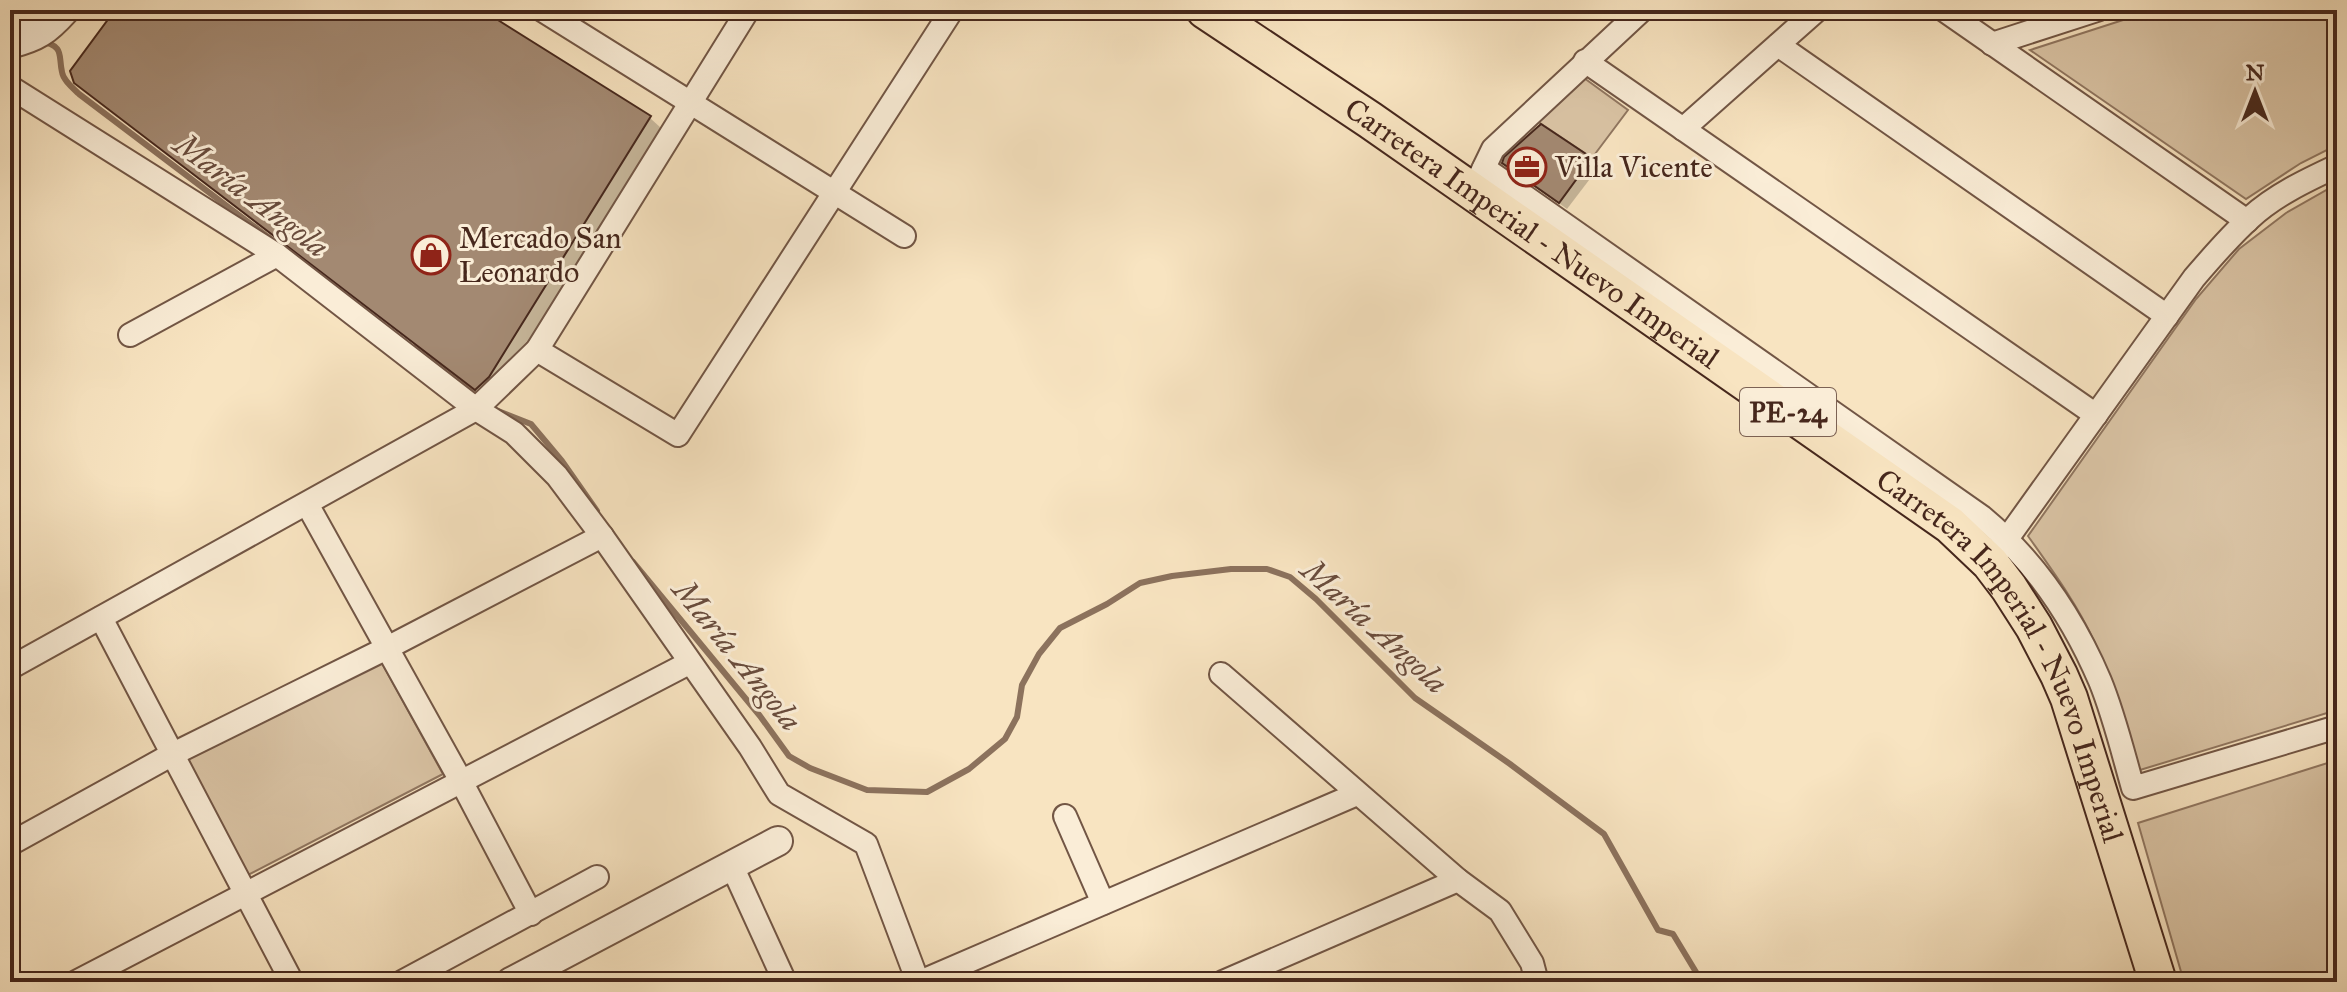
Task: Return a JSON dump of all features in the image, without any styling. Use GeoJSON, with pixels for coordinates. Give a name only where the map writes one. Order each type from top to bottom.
{"type":"FeatureCollection","features":[{"type":"Feature","properties":{"kind":"highway","name":"Carretera Imperial - Nuevo Imperial"},"geometry":{"type":"LineString","coordinates":[[1205,10],[1478,180],[1950,525],[1999,551],[2069,698],[2158,982]]}},
{"type":"Feature","properties":{"kind":"street"},"geometry":{"type":"LineString","coordinates":[[10,24],[31,10]]}},
{"type":"Feature","properties":{"kind":"street"},"geometry":{"type":"LineString","coordinates":[[10,44],[30,39],[47,30],[65,10]]}},
{"type":"Feature","properties":{"kind":"street"},"geometry":{"type":"LineString","coordinates":[[10,668],[307,504],[481,403],[537,350],[748,10]]}},
{"type":"Feature","properties":{"kind":"street"},"geometry":{"type":"LineString","coordinates":[[537,350],[678,435],[952,10]]}},
{"type":"Feature","properties":{"kind":"street"},"geometry":{"type":"LineString","coordinates":[[1478,180],[1493,149],[1642,10]]}},
{"type":"Feature","properties":{"kind":"street"},"geometry":{"type":"LineString","coordinates":[[1683,129],[1817,10]]}},
{"type":"Feature","properties":{"kind":"street"},"geometry":{"type":"LineString","coordinates":[[1944,10],[2247,221]]}},
{"type":"Feature","properties":{"kind":"street"},"geometry":{"type":"LineString","coordinates":[[1992,44],[2097,10]]}},
{"type":"Feature","properties":{"kind":"street"},"geometry":{"type":"LineString","coordinates":[[545,11],[904,236]]}},
{"type":"Feature","properties":{"kind":"street"},"geometry":{"type":"LineString","coordinates":[[1778,45],[2167,316]]}},
{"type":"Feature","properties":{"kind":"street"},"geometry":{"type":"LineString","coordinates":[[1585,61],[2096,415]]}},
{"type":"Feature","properties":{"kind":"street"},"geometry":{"type":"LineString","coordinates":[[10,87],[277,255],[481,403],[514,433],[557,476],[602,536],[750,747],[779,794],[866,844],[919,982],[1357,794]]}},
{"type":"Feature","properties":{"kind":"street"},"geometry":{"type":"LineString","coordinates":[[2337,166],[2292,189],[2247,221],[2194,278],[1999,551],[2041,577],[2080,642],[2106,697],[2133,788],[2337,727]]}},
{"type":"Feature","properties":{"kind":"street"},"geometry":{"type":"LineString","coordinates":[[130,335],[277,255]]}},
{"type":"Feature","properties":{"kind":"street"},"geometry":{"type":"LineString","coordinates":[[307,504],[531,914]]}},
{"type":"Feature","properties":{"kind":"street"},"geometry":{"type":"LineString","coordinates":[[10,844],[171,755],[387,648],[602,536]]}},
{"type":"Feature","properties":{"kind":"street"},"geometry":{"type":"LineString","coordinates":[[101,618],[292,982]]}},
{"type":"Feature","properties":{"kind":"street"},"geometry":{"type":"LineString","coordinates":[[76,982],[689,663]]}},
{"type":"Feature","properties":{"kind":"street"},"geometry":{"type":"LineString","coordinates":[[1221,674],[1458,880],[1500,911],[1532,963],[1537,982]]}},
{"type":"Feature","properties":{"kind":"street"},"geometry":{"type":"LineString","coordinates":[[1065,816],[1103,903]]}},
{"type":"Feature","properties":{"kind":"street"},"geometry":{"type":"LineString","coordinates":[[511,982],[778,841]]}},
{"type":"Feature","properties":{"kind":"street"},"geometry":{"type":"LineString","coordinates":[[732,866],[778,979]]}},
{"type":"Feature","properties":{"kind":"street"},"geometry":{"type":"LineString","coordinates":[[402,982],[597,877]]}},
{"type":"Feature","properties":{"kind":"street"},"geometry":{"type":"LineString","coordinates":[[1223,982],[1458,880]]}},
{"type":"Feature","properties":{"kind":"shaded area"},"geometry":{"type":"Polygon","coordinates":[[[2154,10],[2337,10],[2337,145],[2301,163],[2246,199],[2030,50],[2154,10]]]}},
{"type":"Feature","properties":{"kind":"shaded area"},"geometry":{"type":"Polygon","coordinates":[[[1584,78],[1628,110],[1592,158],[1537,121],[1584,78]]]}},
{"type":"Feature","properties":{"kind":"shaded area"},"geometry":{"type":"Polygon","coordinates":[[[2337,184],[2337,710],[2140,770],[2114,688],[2094,641],[2072,600],[2028,536],[2196,299],[2239,249],[2286,213],[2337,184]]]}},
{"type":"Feature","properties":{"kind":"shaded area"},"geometry":{"type":"Polygon","coordinates":[[[378,656],[443,774],[248,875],[185,758],[378,656]]]}},
{"type":"Feature","properties":{"kind":"shaded area"},"geometry":{"type":"Polygon","coordinates":[[[2337,760],[2337,982],[2184,982],[2138,823],[2337,760]]]}},
{"type":"Feature","properties":{"kind":"building","name":"Mercado San Leonardo"},"geometry":{"type":"Polygon","coordinates":[[[115,10],[482,10],[651,116],[489,377],[475,390],[74,83],[70,71],[115,10]]]}},
{"type":"Feature","properties":{"kind":"building"},"geometry":{"type":"Polygon","coordinates":[[[1541,124],[1592,158],[1559,203],[1502,163],[1504,157],[1541,124]]]}},
{"type":"Feature","properties":{"kind":"waterway","name":"María Angola"},"geometry":{"type":"LineString","coordinates":[[41,41],[57,49],[63,75],[79,94],[272,240]]}},
{"type":"Feature","properties":{"kind":"waterway","name":"María Angola"},"geometry":{"type":"LineString","coordinates":[[415,348],[482,399]]}},
{"type":"Feature","properties":{"kind":"waterway","name":"María Angola"},"geometry":{"type":"LineString","coordinates":[[498,411],[531,424],[597,511]]}},
{"type":"Feature","properties":{"kind":"waterway","name":"María Angola"},"geometry":{"type":"LineString","coordinates":[[633,562],[760,716],[789,756],[810,768],[867,790],[927,792],[969,769],[1005,739],[1017,717],[1022,685],[1039,654],[1060,628],[1140,583],[1231,569],[1267,569],[1290,577],[1415,698],[1604,834],[1658,930],[1673,934],[1702,982]]}},
{"type":"Feature","properties":{"kind":"place","name":"Villa Vicente"},"geometry":{"type":"Point","coordinates":[1527,167]}},
{"type":"Feature","properties":{"kind":"place","name":"Mercado San Leonardo"},"geometry":{"type":"Point","coordinates":[431,255]}}]}
